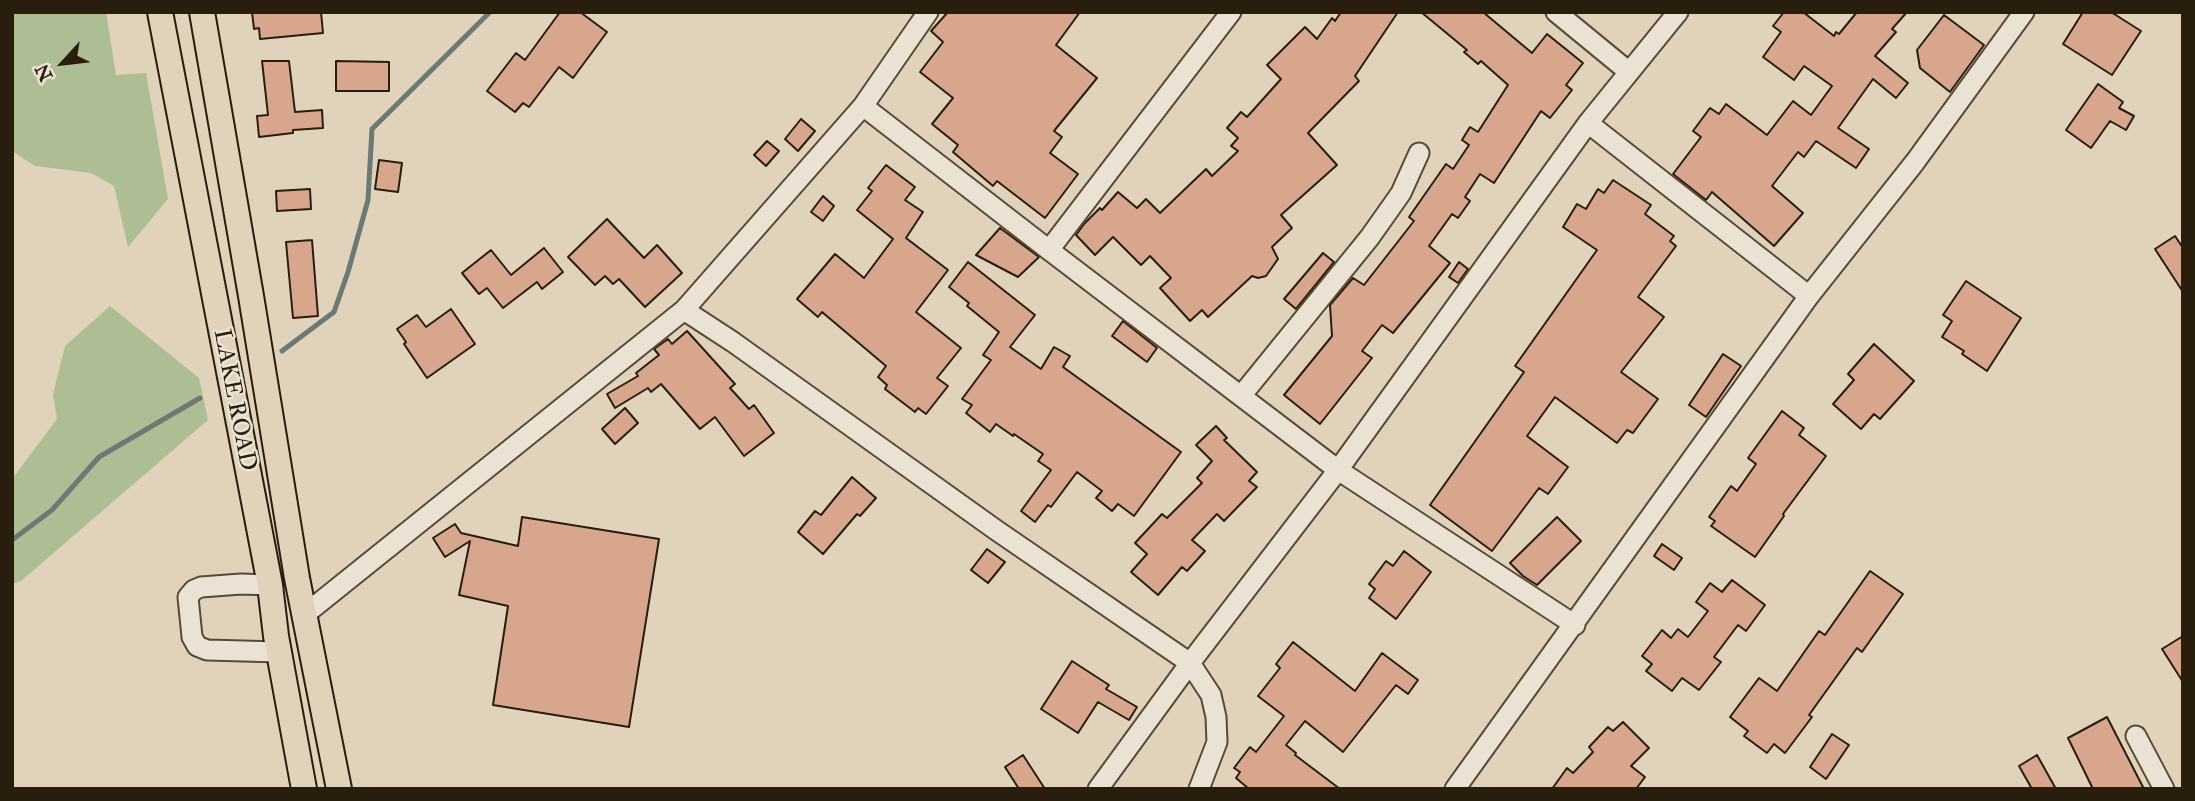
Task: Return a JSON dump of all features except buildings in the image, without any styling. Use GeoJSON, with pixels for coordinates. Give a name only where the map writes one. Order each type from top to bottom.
{"type":"FeatureCollection","features":[{"type":"Feature","properties":{"kind":"main road","name":"LAKE ROAD"},"geometry":{"type":"LineString","coordinates":[[160,12],[270,585],[279,652],[304,789]]}},
{"type":"Feature","properties":{"kind":"main road","name":"LAKE ROAD"},"geometry":{"type":"LineString","coordinates":[[202,12],[304,615],[339,789]]}},
{"type":"Feature","properties":{"kind":"street"},"geometry":{"type":"LineString","coordinates":[[304,615],[684,310],[863,106],[928,12]]}},
{"type":"Feature","properties":{"kind":"street"},"geometry":{"type":"LineString","coordinates":[[1049,250],[1231,12]]}},
{"type":"Feature","properties":{"kind":"street"},"geometry":{"type":"LineString","coordinates":[[1556,12],[1629,72]]}},
{"type":"Feature","properties":{"kind":"street"},"geometry":{"type":"LineString","coordinates":[[1098,789],[1190,663],[1338,470],[1588,123],[1678,12]]}},
{"type":"Feature","properties":{"kind":"street"},"geometry":{"type":"LineString","coordinates":[[1455,789],[1809,296],[1915,162],[2024,12]]}},
{"type":"Feature","properties":{"kind":"street"},"geometry":{"type":"LineString","coordinates":[[863,106],[1338,470],[1575,625]]}},
{"type":"Feature","properties":{"kind":"street"},"geometry":{"type":"LineString","coordinates":[[1588,123],[1809,296]]}},
{"type":"Feature","properties":{"kind":"street"},"geometry":{"type":"LineString","coordinates":[[1241,396],[1370,237],[1401,193],[1419,153]]}},
{"type":"Feature","properties":{"kind":"street"},"geometry":{"type":"LineString","coordinates":[[684,310],[1190,663],[1211,695],[1216,716],[1217,743],[1199,789]]}},
{"type":"Feature","properties":{"kind":"street"},"geometry":{"type":"LineString","coordinates":[[270,585],[241,584],[194,590],[188,597],[192,637],[197,646],[207,650],[279,652]]}},
{"type":"Feature","properties":{"kind":"street"},"geometry":{"type":"LineString","coordinates":[[2136,736],[2164,789]]}},
{"type":"Feature","properties":{"kind":"green space"},"geometry":{"type":"Polygon","coordinates":[[[12,12],[106,12],[116,75],[146,73],[168,199],[128,247],[114,186],[91,173],[35,166],[12,151],[12,12]]]}},
{"type":"Feature","properties":{"kind":"green space"},"geometry":{"type":"Polygon","coordinates":[[[110,306],[199,378],[208,420],[21,581],[12,584],[12,479],[57,419],[53,394],[65,346],[110,306]]]}},
{"type":"Feature","properties":{"kind":"waterway"},"geometry":{"type":"LineString","coordinates":[[282,351],[334,312],[368,200],[372,129],[490,12]]}},
{"type":"Feature","properties":{"kind":"waterway"},"geometry":{"type":"LineString","coordinates":[[12,540],[52,510],[99,457],[200,398]]}}]}
